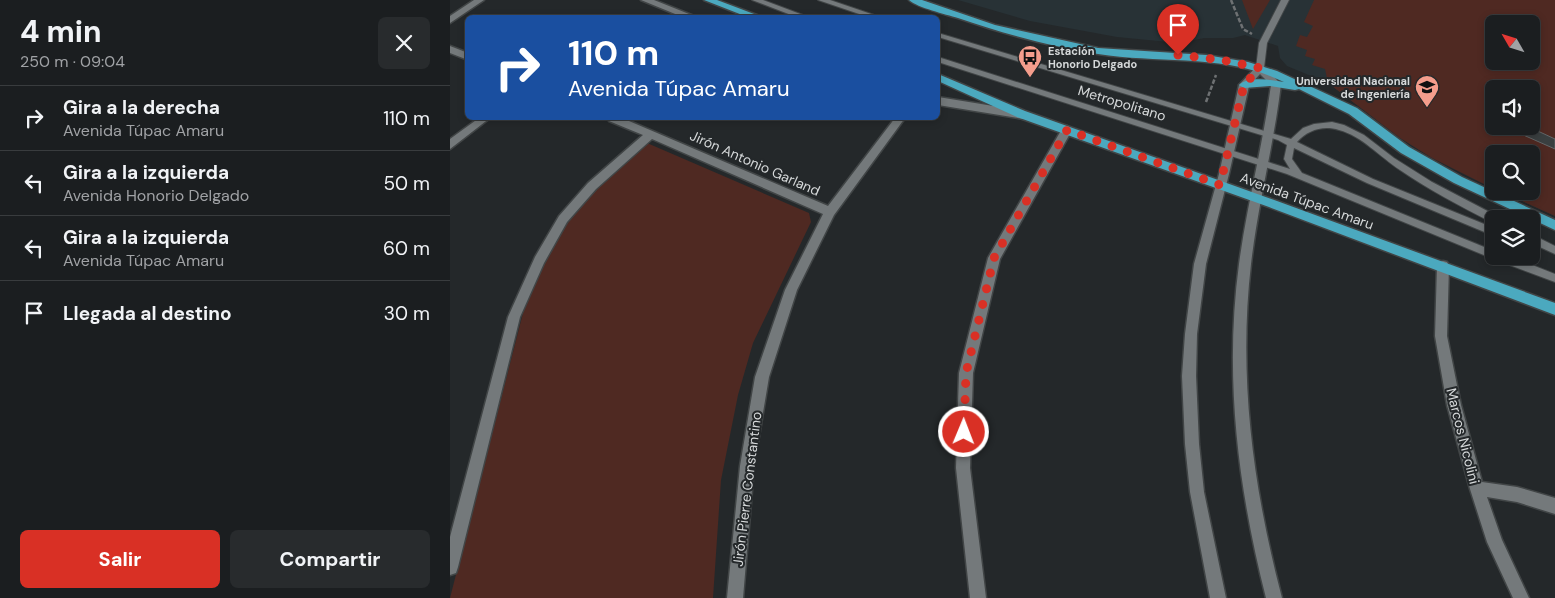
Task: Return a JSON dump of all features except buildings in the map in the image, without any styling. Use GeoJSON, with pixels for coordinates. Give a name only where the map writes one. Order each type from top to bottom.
{"type":"FeatureCollection","features":[{"type":"Feature","properties":{"kind":"main road"},"geometry":{"type":"LineString","coordinates":[[708,0],[752,15]]}},
{"type":"Feature","properties":{"kind":"main road"},"geometry":{"type":"LineString","coordinates":[[912,0],[993,27],[1098,51],[1197,57],[1260,68],[1293,80],[1361,116],[1405,150],[1436,168],[1514,208],[1555,225]]}},
{"type":"Feature","properties":{"kind":"main road","name":"Avenida Túpac Amaru"},"geometry":{"type":"LineString","coordinates":[[940,78],[1025,115],[1443,266],[1555,309]]}},
{"type":"Feature","properties":{"kind":"main road"},"geometry":{"type":"LineString","coordinates":[[1244,85],[1276,84],[1326,97]]}},
{"type":"Feature","properties":{"kind":"street"},"geometry":{"type":"LineString","coordinates":[[450,20],[480,0]]}},
{"type":"Feature","properties":{"kind":"street"},"geometry":{"type":"LineString","coordinates":[[645,0],[687,15]]}},
{"type":"Feature","properties":{"kind":"street"},"geometry":{"type":"LineString","coordinates":[[450,50],[465,56]]}},
{"type":"Feature","properties":{"kind":"street"},"geometry":{"type":"LineString","coordinates":[[1218,598],[1197,492],[1192,444],[1189,376],[1194,303],[1200,264],[1236,124],[1244,85],[1260,68],[1276,84],[1245,265],[1238,369],[1242,432],[1250,493],[1274,598]]}},
{"type":"Feature","properties":{"kind":"street"},"geometry":{"type":"LineString","coordinates":[[940,102],[1025,115]]}},
{"type":"Feature","properties":{"kind":"street"},"geometry":{"type":"LineString","coordinates":[[450,145],[482,120]]}},
{"type":"Feature","properties":{"kind":"street","name":"Jirón Antonio Garland"},"geometry":{"type":"LineString","coordinates":[[618,120],[830,212]]}},
{"type":"Feature","properties":{"kind":"street","name":"Jirón Pierre Constantino"},"geometry":{"type":"LineString","coordinates":[[735,598],[747,466],[762,374],[791,290],[830,212],[899,120]]}},
{"type":"Feature","properties":{"kind":"street"},"geometry":{"type":"LineString","coordinates":[[978,598],[963,468],[966,373],[994,258],[1067,130]]}},
{"type":"Feature","properties":{"kind":"street"},"geometry":{"type":"LineString","coordinates":[[450,567],[455,531],[514,317],[539,261],[563,219],[592,186],[651,134]]}},
{"type":"Feature","properties":{"kind":"street","name":"Marcos Nicolini"},"geometry":{"type":"LineString","coordinates":[[1443,266],[1441,336],[1454,405],[1477,489],[1495,542],[1521,598]]}},
{"type":"Feature","properties":{"kind":"street"},"geometry":{"type":"LineString","coordinates":[[1477,489],[1499,490],[1527,496],[1555,506]]}},
{"type":"Feature","properties":{"kind":"lane"},"geometry":{"type":"LineString","coordinates":[[756,0],[799,15]]}},
{"type":"Feature","properties":{"kind":"lane"},"geometry":{"type":"LineString","coordinates":[[822,0],[870,15]]}},
{"type":"Feature","properties":{"kind":"lane"},"geometry":{"type":"LineString","coordinates":[[1260,68],[1263,41],[1285,0]]}},
{"type":"Feature","properties":{"kind":"lane","name":"Metropolitano"},"geometry":{"type":"LineString","coordinates":[[940,36],[1268,134],[1370,181],[1485,228]]}},
{"type":"Feature","properties":{"kind":"lane","name":"Metropolitano"},"geometry":{"type":"LineString","coordinates":[[940,60],[1229,151],[1298,175],[1485,252]]}},
{"type":"Feature","properties":{"kind":"lane"},"geometry":{"type":"LineString","coordinates":[[1298,175],[1288,159],[1291,143],[1298,135],[1315,126],[1334,125],[1342,127],[1362,138],[1391,160],[1434,187],[1485,214]]}},
{"type":"Feature","properties":{"kind":"lane"},"geometry":{"type":"LineString","coordinates":[[1540,242],[1555,250]]}},
{"type":"Feature","properties":{"kind":"lane"},"geometry":{"type":"LineString","coordinates":[[1540,249],[1555,255]]}},
{"type":"Feature","properties":{"kind":"lane","name":"Metropolitano"},"geometry":{"type":"LineString","coordinates":[[1520,265],[1555,278]]}},
{"type":"Feature","properties":{"kind":"path"},"geometry":{"type":"LineString","coordinates":[[1231,0],[1243,29],[1263,41]]}},
{"type":"Feature","properties":{"kind":"shaded area","name":"Universidad Nacional de Ingeniería"},"geometry":{"type":"Polygon","coordinates":[[[958,0],[1555,0],[1555,216],[1520,200],[1540,200],[1540,145],[1485,145],[1485,184],[1432,158],[1400,138],[1328,83],[1287,66],[1280,58],[1278,46],[1245,35],[1233,38],[1204,38],[1179,43],[1117,37],[1030,21],[958,0]]]}},
{"type":"Feature","properties":{"kind":"shaded area"},"geometry":{"type":"Polygon","coordinates":[[[1242,0],[1270,0],[1253,29],[1242,0]]]}},
{"type":"Feature","properties":{"kind":"shaded area","name":"Universidad Nacional de Ingeniería"},"geometry":{"type":"Polygon","coordinates":[[[1314,0],[1555,0],[1555,216],[1520,200],[1540,200],[1540,145],[1485,145],[1485,184],[1432,158],[1400,138],[1328,83],[1325,69],[1312,65],[1315,59],[1305,56],[1307,50],[1296,46],[1300,35],[1307,37],[1313,26],[1304,22],[1314,0]]]}},
{"type":"Feature","properties":{"kind":"shaded area"},"geometry":{"type":"Polygon","coordinates":[[[647,143],[809,213],[811,222],[753,343],[738,395],[721,480],[713,598],[450,598],[523,313],[543,262],[566,224],[591,194],[647,143]]]}},
{"type":"Feature","properties":{"kind":"place","name":"Estación Honorio Delgado"},"geometry":{"type":"Point","coordinates":[1030,78]}},
{"type":"Feature","properties":{"kind":"place","name":"Universidad Nacional de Ingeniería"},"geometry":{"type":"Point","coordinates":[1427,108]}},
{"type":"Feature","properties":{"kind":"route"},"geometry":{"type":"LineString","coordinates":[[964,432],[966,373],[994,258],[1067,130],[1220,185],[1244,85],[1260,68],[1222,60],[1178,55]]}}]}
